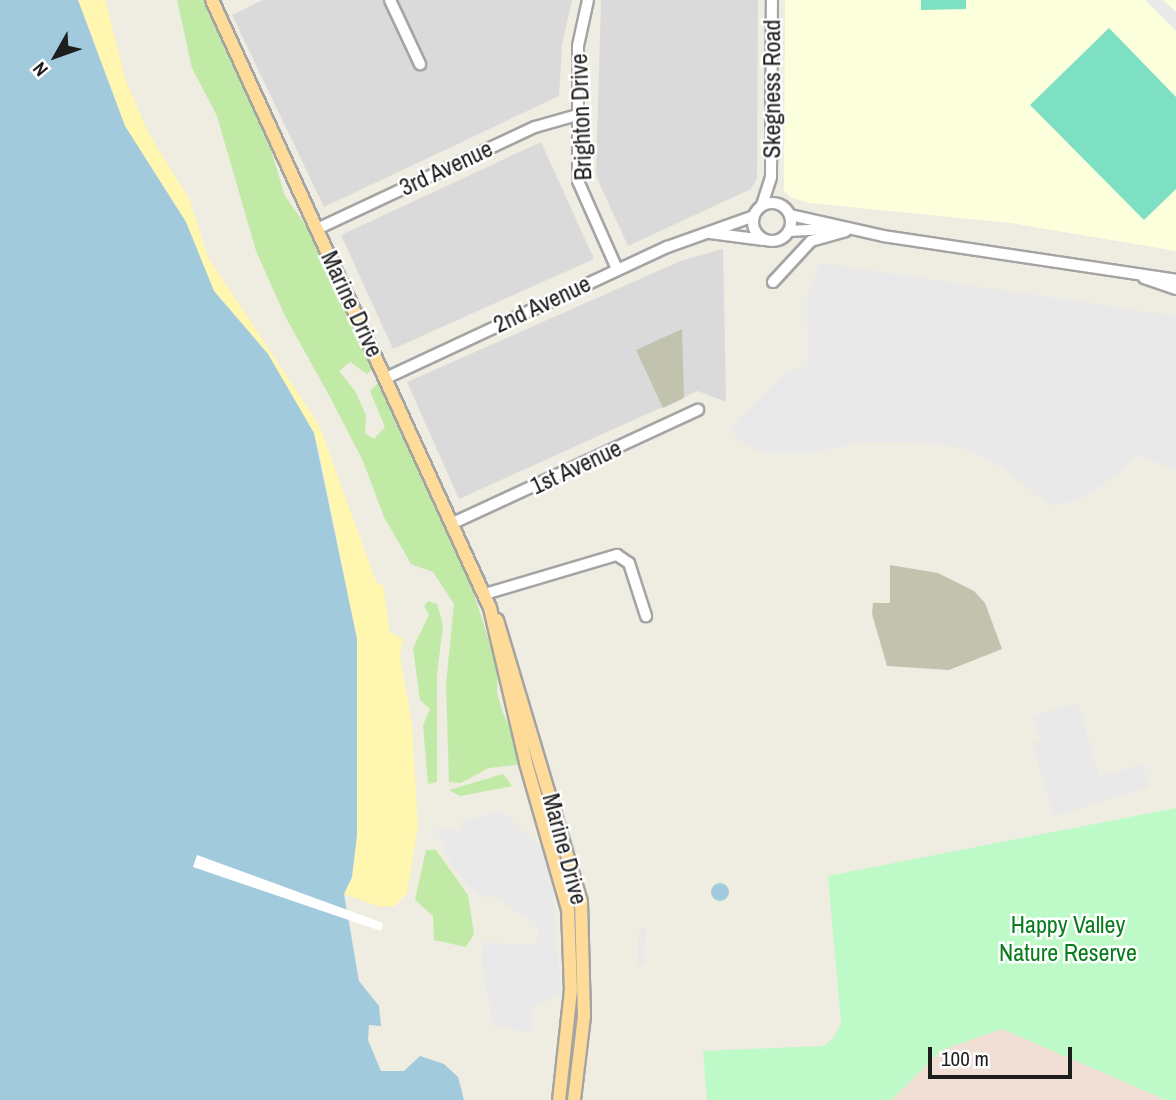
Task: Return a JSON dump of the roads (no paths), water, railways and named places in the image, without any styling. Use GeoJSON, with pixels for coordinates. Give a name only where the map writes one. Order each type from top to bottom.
{"type":"FeatureCollection","features":[{"type":"Feature","properties":{"kind":"main road","name":"Marine Drive"},"geometry":{"type":"LineString","coordinates":[[212,0],[503,636],[549,786],[582,915],[584,1016],[574,1100]]}},
{"type":"Feature","properties":{"kind":"main road","name":"Marine Drive"},"geometry":{"type":"LineString","coordinates":[[490,608],[530,778],[568,909],[571,990],[559,1100]]}},
{"type":"Feature","properties":{"kind":"street"},"geometry":{"type":"LineString","coordinates":[[390,0],[420,64]]}},
{"type":"Feature","properties":{"kind":"street","name":"Brighton Drive"},"geometry":{"type":"LineString","coordinates":[[587,0],[578,46],[578,181],[617,269]]}},
{"type":"Feature","properties":{"kind":"street","name":"Skegness Road"},"geometry":{"type":"LineString","coordinates":[[762,205],[771,177],[772,0]]}},
{"type":"Feature","properties":{"kind":"street","name":"3rd Avenue"},"geometry":{"type":"LineString","coordinates":[[317,229],[535,127],[577,115]]}},
{"type":"Feature","properties":{"kind":"street","name":"Skegness Road"},"geometry":{"type":"LineString","coordinates":[[771,177],[781,205]]}},
{"type":"Feature","properties":{"kind":"street"},"geometry":{"type":"LineString","coordinates":[[790,215],[789,231],[780,240],[765,240],[753,227],[754,216],[762,205],[781,205],[790,215],[844,229],[1176,280]]}},
{"type":"Feature","properties":{"kind":"street","name":"2nd Avenue"},"geometry":{"type":"LineString","coordinates":[[386,378],[617,269],[698,234],[754,216]]}},
{"type":"Feature","properties":{"kind":"street"},"geometry":{"type":"LineString","coordinates":[[789,231],[844,229]]}},
{"type":"Feature","properties":{"kind":"street"},"geometry":{"type":"LineString","coordinates":[[773,282],[811,241],[844,229]]}},
{"type":"Feature","properties":{"kind":"street","name":"2nd Avenue"},"geometry":{"type":"LineString","coordinates":[[698,234],[765,240]]}},
{"type":"Feature","properties":{"kind":"street"},"geometry":{"type":"LineString","coordinates":[[1137,275],[1176,289]]}},
{"type":"Feature","properties":{"kind":"street","name":"1st Avenue"},"geometry":{"type":"LineString","coordinates":[[453,523],[698,410]]}},
{"type":"Feature","properties":{"kind":"street"},"geometry":{"type":"LineString","coordinates":[[485,594],[617,555],[629,563],[646,616]]}},
{"type":"Feature","properties":{"kind":"water"},"geometry":{"type":"Polygon","coordinates":[[[0,0],[78,0],[125,126],[186,222],[214,291],[268,354],[314,433],[357,639],[357,835],[352,877],[344,894],[359,981],[379,1006],[381,1026],[369,1025],[368,1040],[381,1071],[404,1071],[420,1056],[444,1064],[458,1077],[464,1100],[0,1100],[0,0]]]}},
{"type":"Feature","properties":{"kind":"water"},"geometry":{"type":"Polygon","coordinates":[[[720,883],[726,886],[729,892],[726,898],[720,901],[714,898],[711,892],[714,886],[720,883]]]}},
{"type":"Feature","properties":{"kind":"park label","name":"Happy Valley Nature Reserve"},"geometry":{"type":"Point","coordinates":[1068,939]}}]}
